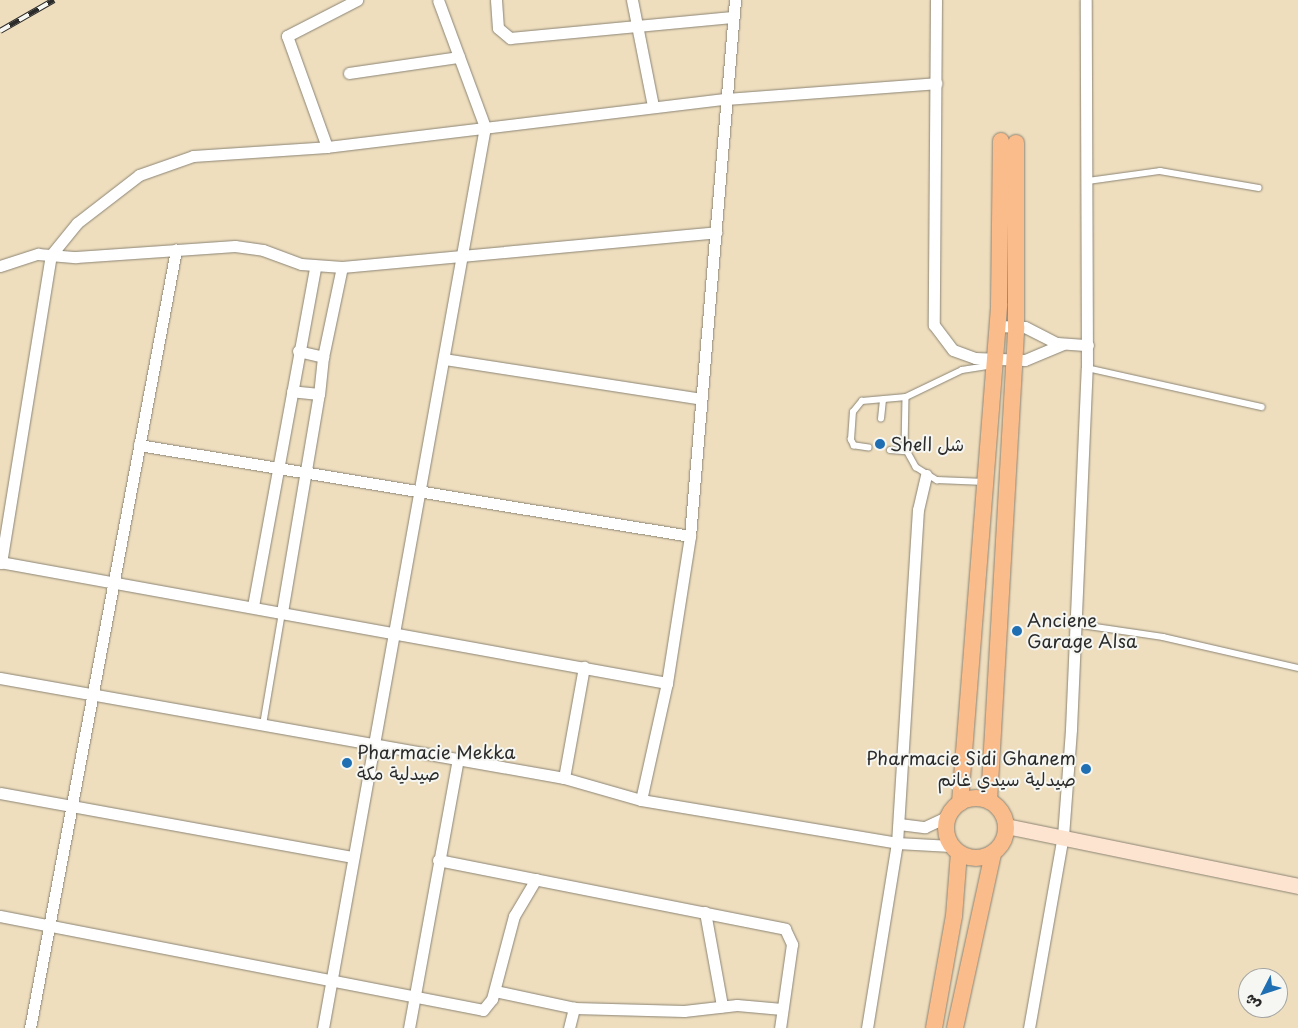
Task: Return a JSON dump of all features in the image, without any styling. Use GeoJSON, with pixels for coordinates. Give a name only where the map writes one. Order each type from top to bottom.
{"type":"FeatureCollection","features":[{"type":"Feature","properties":{"kind":"main road"},"geometry":{"type":"LineString","coordinates":[[934,1028],[954,916],[955,849],[946,831],[949,816],[960,803],[997,326],[1009,142],[1016,327],[989,801]]}},
{"type":"Feature","properties":{"kind":"main road"},"geometry":{"type":"LineString","coordinates":[[955,1028],[993,853],[1003,841],[1006,826],[1000,811],[989,801],[960,803]]}},
{"type":"Feature","properties":{"kind":"main road"},"geometry":{"type":"LineString","coordinates":[[955,849],[972,858],[993,853]]}},
{"type":"Feature","properties":{"kind":"street"},"geometry":{"type":"LineString","coordinates":[[327,147],[287,36],[357,0]]}},
{"type":"Feature","properties":{"kind":"street"},"geometry":{"type":"LineString","coordinates":[[323,1028],[464,255],[485,128],[438,0]]}},
{"type":"Feature","properties":{"kind":"street"},"geometry":{"type":"LineString","coordinates":[[496,0],[498,28],[510,38],[732,17]]}},
{"type":"Feature","properties":{"kind":"street"},"geometry":{"type":"LineString","coordinates":[[632,0],[635,26],[653,106]]}},
{"type":"Feature","properties":{"kind":"street"},"geometry":{"type":"LineString","coordinates":[[641,800],[667,683],[690,536],[716,232],[725,99],[735,0]]}},
{"type":"Feature","properties":{"kind":"street"},"geometry":{"type":"LineString","coordinates":[[936,0],[932,318],[937,332],[953,350],[994,362],[1014,360],[1063,344]]}},
{"type":"Feature","properties":{"kind":"street"},"geometry":{"type":"LineString","coordinates":[[1029,1028],[1063,836],[1088,345],[1086,0]]}},
{"type":"Feature","properties":{"kind":"street"},"geometry":{"type":"LineString","coordinates":[[349,73],[459,57]]}},
{"type":"Feature","properties":{"kind":"street"},"geometry":{"type":"LineString","coordinates":[[667,683],[394,631],[1,562],[51,255],[65,235],[110,194],[157,165],[192,156],[327,147],[653,106],[936,83]]}},
{"type":"Feature","properties":{"kind":"street"},"geometry":{"type":"LineString","coordinates":[[0,266],[28,255],[248,246],[315,267],[342,267],[716,232]]}},
{"type":"Feature","properties":{"kind":"street"},"geometry":{"type":"LineString","coordinates":[[30,1028],[52,924],[113,583],[176,250]]}},
{"type":"Feature","properties":{"kind":"street"},"geometry":{"type":"LineString","coordinates":[[253,606],[280,469],[298,351],[315,267]]}},
{"type":"Feature","properties":{"kind":"street"},"geometry":{"type":"LineString","coordinates":[[282,612],[306,474],[323,357],[342,267]]}},
{"type":"Feature","properties":{"kind":"street"},"geometry":{"type":"LineString","coordinates":[[997,326],[1016,327],[1063,344],[1088,345]]}},
{"type":"Feature","properties":{"kind":"street"},"geometry":{"type":"LineString","coordinates":[[298,351],[323,357]]}},
{"type":"Feature","properties":{"kind":"street"},"geometry":{"type":"LineString","coordinates":[[444,359],[701,400]]}},
{"type":"Feature","properties":{"kind":"street"},"geometry":{"type":"LineString","coordinates":[[292,391],[318,394]]}},
{"type":"Feature","properties":{"kind":"street"},"geometry":{"type":"LineString","coordinates":[[139,445],[690,536]]}},
{"type":"Feature","properties":{"kind":"street"},"geometry":{"type":"LineString","coordinates":[[867,1028],[899,824],[918,510],[926,475]]}},
{"type":"Feature","properties":{"kind":"street"},"geometry":{"type":"LineString","coordinates":[[564,778],[584,667]]}},
{"type":"Feature","properties":{"kind":"street"},"geometry":{"type":"LineString","coordinates":[[0,678],[564,778],[641,800],[896,843],[955,849]]}},
{"type":"Feature","properties":{"kind":"street"},"geometry":{"type":"LineString","coordinates":[[409,1028],[438,860],[458,759]]}},
{"type":"Feature","properties":{"kind":"street"},"geometry":{"type":"LineString","coordinates":[[0,793],[353,857]]}},
{"type":"Feature","properties":{"kind":"street"},"geometry":{"type":"LineString","coordinates":[[899,824],[925,827],[949,816]]}},
{"type":"Feature","properties":{"kind":"street"},"geometry":{"type":"LineString","coordinates":[[1006,826],[1063,836],[1298,886]]}},
{"type":"Feature","properties":{"kind":"street"},"geometry":{"type":"LineString","coordinates":[[438,860],[780,926],[789,932],[780,1028]]}},
{"type":"Feature","properties":{"kind":"street"},"geometry":{"type":"LineString","coordinates":[[0,916],[52,924],[415,998],[483,1010],[495,990],[505,939],[536,879]]}},
{"type":"Feature","properties":{"kind":"street"},"geometry":{"type":"LineString","coordinates":[[705,912],[722,1006]]}},
{"type":"Feature","properties":{"kind":"street"},"geometry":{"type":"LineString","coordinates":[[495,990],[574,1008],[684,1011],[722,1006],[782,1009]]}},
{"type":"Feature","properties":{"kind":"street"},"geometry":{"type":"LineString","coordinates":[[568,1028],[574,1008]]}},
{"type":"Feature","properties":{"kind":"lane"},"geometry":{"type":"LineString","coordinates":[[1088,181],[1160,171],[1259,188]]}},
{"type":"Feature","properties":{"kind":"lane"},"geometry":{"type":"LineString","coordinates":[[869,448],[851,442],[853,412],[862,401],[906,397],[962,370],[994,362]]}},
{"type":"Feature","properties":{"kind":"lane"},"geometry":{"type":"LineString","coordinates":[[1087,368],[1262,407]]}},
{"type":"Feature","properties":{"kind":"lane"},"geometry":{"type":"LineString","coordinates":[[906,397],[906,452],[926,475],[985,482]]}},
{"type":"Feature","properties":{"kind":"lane"},"geometry":{"type":"LineString","coordinates":[[881,419],[883,400]]}},
{"type":"Feature","properties":{"kind":"lane"},"geometry":{"type":"LineString","coordinates":[[890,450],[906,452]]}},
{"type":"Feature","properties":{"kind":"lane"},"geometry":{"type":"LineString","coordinates":[[263,725],[282,612]]}},
{"type":"Feature","properties":{"kind":"lane"},"geometry":{"type":"LineString","coordinates":[[1073,624],[1163,637],[1298,668]]}},
{"type":"Feature","properties":{"kind":"railway"},"geometry":{"type":"LineString","coordinates":[[0,31],[54,0]]}},
{"type":"Feature","properties":{"kind":"place","name":"Shell شل"},"geometry":{"type":"Point","coordinates":[880,444]}},
{"type":"Feature","properties":{"kind":"place","name":"Anciene Garage Alsa"},"geometry":{"type":"Point","coordinates":[1017,631]}},
{"type":"Feature","properties":{"kind":"place","name":"Pharmacie Mekka صيدلية مكة"},"geometry":{"type":"Point","coordinates":[347,763]}},
{"type":"Feature","properties":{"kind":"place","name":"Pharmacie Sidi Ghanem صيدلية سيدي غانم"},"geometry":{"type":"Point","coordinates":[1086,769]}}]}
